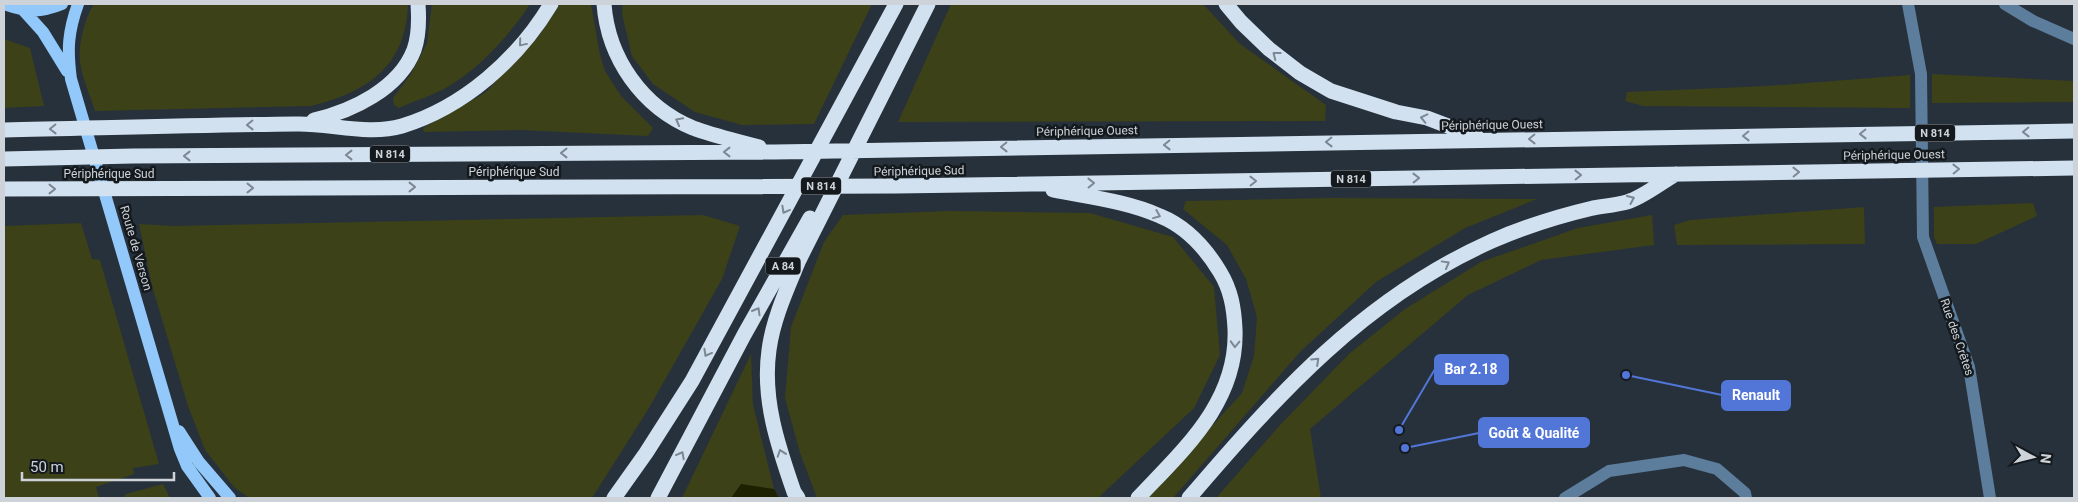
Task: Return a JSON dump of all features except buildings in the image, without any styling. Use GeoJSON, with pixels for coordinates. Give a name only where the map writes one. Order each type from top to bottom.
{"type":"FeatureCollection","features":[{"type":"Feature","properties":{"kind":"highway"},"geometry":{"type":"LineString","coordinates":[[299,124],[331,116],[354,106],[384,88],[403,70],[414,49],[419,20],[418,4]]}},
{"type":"Feature","properties":{"kind":"highway"},"geometry":{"type":"LineString","coordinates":[[4,130],[299,124],[376,130],[400,127],[444,109],[489,77],[519,46],[551,4]]}},
{"type":"Feature","properties":{"kind":"highway"},"geometry":{"type":"LineString","coordinates":[[604,4],[609,31],[619,60],[634,84],[653,104],[673,118],[694,128],[775,152]]}},
{"type":"Feature","properties":{"kind":"highway"},"geometry":{"type":"LineString","coordinates":[[850,90],[885,4]]}},
{"type":"Feature","properties":{"kind":"highway","name":"A 84"},"geometry":{"type":"LineString","coordinates":[[614,498],[646,453],[692,381],[896,4]]}},
{"type":"Feature","properties":{"kind":"highway","name":"A 84"},"geometry":{"type":"LineString","coordinates":[[658,498],[744,334],[913,36],[928,4]]}},
{"type":"Feature","properties":{"kind":"highway"},"geometry":{"type":"LineString","coordinates":[[1226,4],[1241,22],[1269,49],[1300,73],[1331,91],[1396,112],[1427,118],[1486,140]]}},
{"type":"Feature","properties":{"kind":"highway"},"geometry":{"type":"LineString","coordinates":[[798,498],[794,492],[776,441],[767,379],[769,350],[782,300],[799,260],[913,36]]}},
{"type":"Feature","properties":{"kind":"highway","name":"Périphérique Ouest"},"geometry":{"type":"LineString","coordinates":[[910,149],[2074,131]]}},
{"type":"Feature","properties":{"kind":"highway","name":"Périphérique Sud"},"geometry":{"type":"LineString","coordinates":[[4,159],[142,156],[775,152],[910,149]]}},
{"type":"Feature","properties":{"kind":"highway","name":"Périphérique Ouest"},"geometry":{"type":"LineString","coordinates":[[1024,184],[2074,168]]}},
{"type":"Feature","properties":{"kind":"highway"},"geometry":{"type":"LineString","coordinates":[[1189,498],[1280,395],[1326,352],[1406,288],[1450,262],[1493,240],[1577,213],[1628,202],[1677,173]]}},
{"type":"Feature","properties":{"kind":"highway"},"geometry":{"type":"LineString","coordinates":[[1024,184],[1130,206],[1160,216],[1191,234],[1209,254],[1225,280],[1234,303],[1236,348],[1232,371],[1220,398],[1204,426],[1138,498]]}},
{"type":"Feature","properties":{"kind":"highway","name":"Périphérique Sud"},"geometry":{"type":"LineString","coordinates":[[4,189],[1024,184]]}},
{"type":"Feature","properties":{"kind":"main road"},"geometry":{"type":"LineString","coordinates":[[4,4],[24,11],[46,10],[62,4]]}},
{"type":"Feature","properties":{"kind":"main road","name":"Route de Verson"},"geometry":{"type":"LineString","coordinates":[[78,4],[70,28],[68,52],[73,82],[180,449],[187,466],[210,498]]}},
{"type":"Feature","properties":{"kind":"main road","name":"Route de Verson"},"geometry":{"type":"LineString","coordinates":[[24,11],[43,32],[73,82]]}},
{"type":"Feature","properties":{"kind":"main road","name":"Route de Verson"},"geometry":{"type":"LineString","coordinates":[[172,418],[199,462],[230,498]]}},
{"type":"Feature","properties":{"kind":"street","name":"Rue des Crêtes"},"geometry":{"type":"LineString","coordinates":[[1908,4],[1921,74],[1923,237],[1969,367],[1990,498]]}},
{"type":"Feature","properties":{"kind":"street"},"geometry":{"type":"LineString","coordinates":[[2005,4],[2033,21],[2074,39]]}},
{"type":"Feature","properties":{"kind":"street"},"geometry":{"type":"LineString","coordinates":[[1565,498],[1609,471],[1684,460],[1717,469],[1745,494],[1746,498]]}},
{"type":"Feature","properties":{"kind":"shaded area"},"geometry":{"type":"Polygon","coordinates":[[[94,4],[408,4],[406,26],[400,45],[391,60],[380,73],[366,84],[350,93],[331,100],[311,106],[95,111],[82,74],[80,61],[81,40],[85,24],[94,4]]]}},
{"type":"Feature","properties":{"kind":"shaded area"},"geometry":{"type":"Polygon","coordinates":[[[432,4],[530,4],[513,28],[482,62],[446,88],[399,108],[394,105],[393,98],[411,74],[427,43],[432,4]]]}},
{"type":"Feature","properties":{"kind":"shaded area"},"geometry":{"type":"Polygon","coordinates":[[[560,4],[591,4],[600,55],[605,71],[621,96],[653,128],[648,136],[520,130],[424,132],[423,128],[485,93],[538,37],[560,4]]]}},
{"type":"Feature","properties":{"kind":"shaded area"},"geometry":{"type":"Polygon","coordinates":[[[623,4],[872,4],[814,124],[742,125],[695,112],[653,84],[632,56],[622,14],[623,4]]]}},
{"type":"Feature","properties":{"kind":"shaded area"},"geometry":{"type":"Polygon","coordinates":[[[951,4],[1203,4],[1240,44],[1326,105],[1325,121],[898,122],[951,4]]]}},
{"type":"Feature","properties":{"kind":"shaded area"},"geometry":{"type":"Polygon","coordinates":[[[4,39],[30,48],[44,106],[4,108],[4,39]]]}},
{"type":"Feature","properties":{"kind":"shaded area"},"geometry":{"type":"Polygon","coordinates":[[[1932,74],[2074,81],[2074,102],[1932,103],[1932,74]]]}},
{"type":"Feature","properties":{"kind":"shaded area"},"geometry":{"type":"Polygon","coordinates":[[[1910,75],[1910,108],[1643,106],[1625,101],[1627,92],[1767,86],[1910,75]]]}},
{"type":"Feature","properties":{"kind":"shaded area"},"geometry":{"type":"Polygon","coordinates":[[[1331,198],[1537,199],[1465,228],[1376,282],[1300,352],[1173,498],[1146,498],[1242,393],[1254,356],[1257,317],[1246,279],[1227,245],[1183,209],[1186,201],[1331,198]]]}},
{"type":"Feature","properties":{"kind":"shaded area"},"geometry":{"type":"Polygon","coordinates":[[[2033,203],[2037,216],[1976,244],[1937,244],[1934,237],[1934,207],[2033,203]]]}},
{"type":"Feature","properties":{"kind":"shaded area"},"geometry":{"type":"Polygon","coordinates":[[[1864,207],[1865,244],[1677,245],[1674,225],[1690,220],[1864,207]]]}},
{"type":"Feature","properties":{"kind":"shaded area"},"geometry":{"type":"Polygon","coordinates":[[[950,211],[1090,213],[1173,237],[1214,287],[1220,355],[1194,408],[1098,498],[817,498],[800,453],[785,398],[791,327],[824,242],[843,215],[950,211]]]}},
{"type":"Feature","properties":{"kind":"shaded area"},"geometry":{"type":"Polygon","coordinates":[[[703,215],[740,226],[722,279],[649,408],[592,498],[249,498],[234,487],[205,450],[188,406],[152,286],[139,224],[174,226],[703,215]]]}},
{"type":"Feature","properties":{"kind":"shaded area"},"geometry":{"type":"Polygon","coordinates":[[[1652,215],[1654,245],[1541,260],[1468,295],[1310,429],[1321,498],[1216,498],[1280,425],[1349,354],[1405,309],[1481,262],[1578,228],[1652,215]]]}},
{"type":"Feature","properties":{"kind":"shaded area"},"geometry":{"type":"Polygon","coordinates":[[[81,223],[92,259],[100,260],[159,464],[133,468],[134,474],[96,487],[99,498],[4,498],[4,226],[81,223]]]}},
{"type":"Feature","properties":{"kind":"shaded area"},"geometry":{"type":"Polygon","coordinates":[[[751,354],[753,405],[774,489],[779,498],[682,498],[751,354]]]}},
{"type":"Feature","properties":{"kind":"shaded area"},"geometry":{"type":"Polygon","coordinates":[[[163,484],[170,498],[123,498],[126,494],[163,484]]]}},
{"type":"Feature","properties":{"kind":"shaded area"},"geometry":{"type":"Polygon","coordinates":[[[741,484],[774,489],[779,498],[731,498],[741,484]]]}},
{"type":"Feature","properties":{"kind":"place","name":"Renault"},"geometry":{"type":"Point","coordinates":[1626,375]}},
{"type":"Feature","properties":{"kind":"place","name":"Bar 2.18"},"geometry":{"type":"Point","coordinates":[1399,430]}},
{"type":"Feature","properties":{"kind":"place","name":"Goût & Qualité"},"geometry":{"type":"Point","coordinates":[1405,448]}}]}
